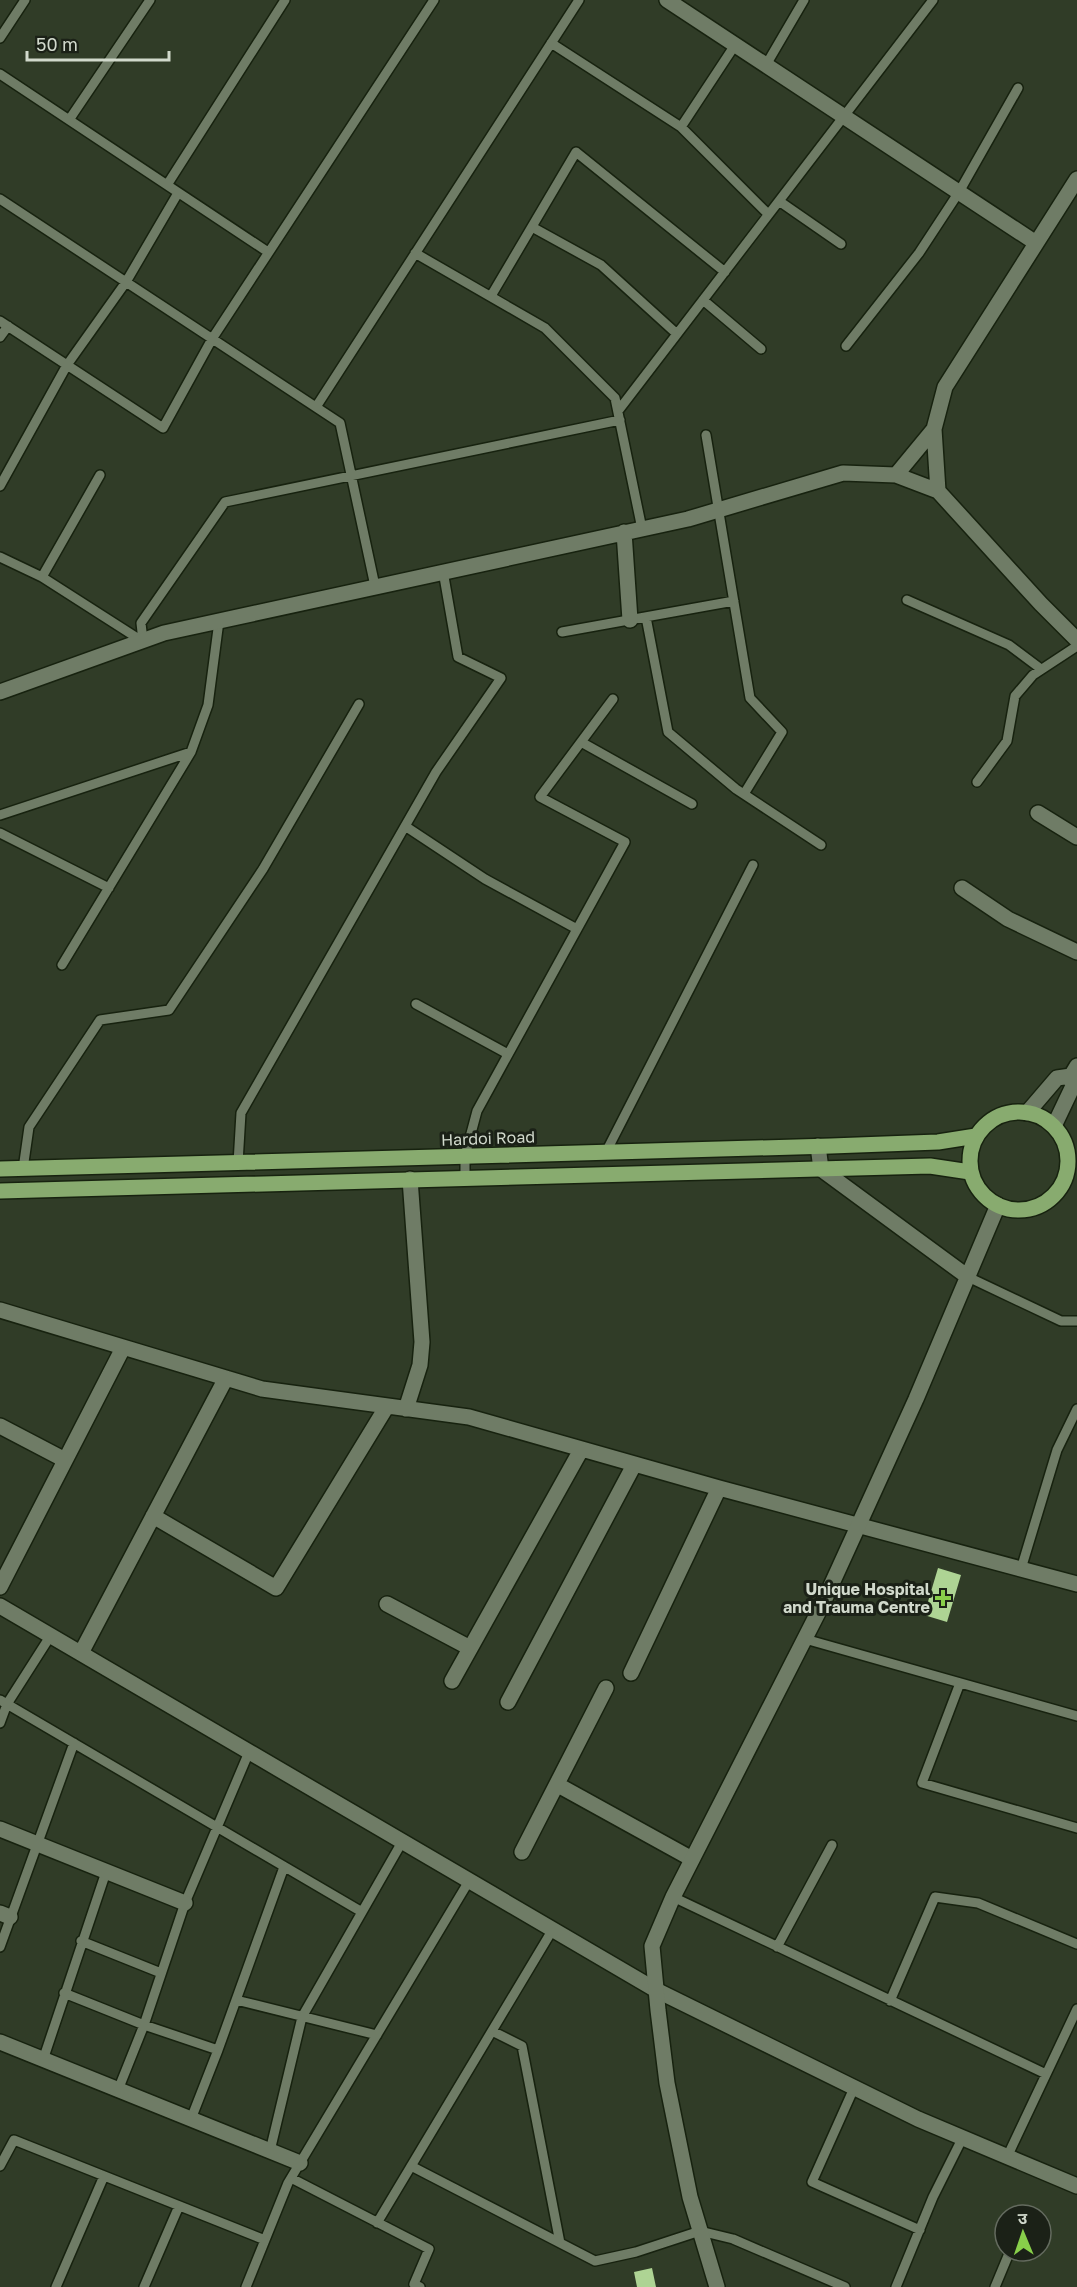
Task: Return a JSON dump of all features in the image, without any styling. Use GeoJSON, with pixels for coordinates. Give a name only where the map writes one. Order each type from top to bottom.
{"type":"FeatureCollection","features":[{"type":"Feature","properties":{"kind":"main road"},"geometry":{"type":"LineString","coordinates":[[1057,1129],[1073,1166],[1060,1188],[1047,1202],[1031,1209],[1010,1210],[998,1205],[978,1189],[970,1172],[970,1153],[976,1136],[990,1121],[1011,1112],[1027,1113],[1043,1118],[1057,1129],[1077,1137]]}},
{"type":"Feature","properties":{"kind":"main road","name":"Hardoi Road"},"geometry":{"type":"LineString","coordinates":[[0,1169],[938,1142],[976,1136]]}},
{"type":"Feature","properties":{"kind":"main road"},"geometry":{"type":"LineString","coordinates":[[0,1191],[930,1166],[970,1172]]}},
{"type":"Feature","properties":{"kind":"street"},"geometry":{"type":"LineString","coordinates":[[667,0],[1036,243]]}},
{"type":"Feature","properties":{"kind":"street"},"geometry":{"type":"LineString","coordinates":[[938,491],[934,429],[945,387],[1077,179]]}},
{"type":"Feature","properties":{"kind":"street"},"geometry":{"type":"LineString","coordinates":[[896,475],[934,429]]}},
{"type":"Feature","properties":{"kind":"street"},"geometry":{"type":"LineString","coordinates":[[0,692],[142,641],[375,586],[642,529],[720,510],[843,473],[896,475],[938,491],[1077,640]]}},
{"type":"Feature","properties":{"kind":"street"},"geometry":{"type":"LineString","coordinates":[[624,532],[630,620]]}},
{"type":"Feature","properties":{"kind":"street"},"geometry":{"type":"LineString","coordinates":[[1038,813],[1077,837]]}},
{"type":"Feature","properties":{"kind":"street"},"geometry":{"type":"LineString","coordinates":[[962,888],[1008,919],[1077,952]]}},
{"type":"Feature","properties":{"kind":"street"},"geometry":{"type":"LineString","coordinates":[[1027,1113],[1057,1078],[1074,1071],[1073,1086],[1057,1129]]}},
{"type":"Feature","properties":{"kind":"street"},"geometry":{"type":"LineString","coordinates":[[819,1146],[821,1169],[968,1276]]}},
{"type":"Feature","properties":{"kind":"street"},"geometry":{"type":"LineString","coordinates":[[406,1409],[420,1365],[422,1342],[410,1179]]}},
{"type":"Feature","properties":{"kind":"street"},"geometry":{"type":"LineString","coordinates":[[717,2287],[690,2197],[667,2083],[652,1946],[673,1896],[805,1639],[858,1526],[998,1205]]}},
{"type":"Feature","properties":{"kind":"street"},"geometry":{"type":"LineString","coordinates":[[0,1310],[262,1389],[469,1417],[634,1465],[1077,1584]]}},
{"type":"Feature","properties":{"kind":"street"},"geometry":{"type":"LineString","coordinates":[[0,1587],[123,1348]]}},
{"type":"Feature","properties":{"kind":"street"},"geometry":{"type":"LineString","coordinates":[[81,1653],[226,1378]]}},
{"type":"Feature","properties":{"kind":"street"},"geometry":{"type":"LineString","coordinates":[[153,1516],[276,1588],[387,1406]]}},
{"type":"Feature","properties":{"kind":"street"},"geometry":{"type":"LineString","coordinates":[[0,1426],[65,1460]]}},
{"type":"Feature","properties":{"kind":"street"},"geometry":{"type":"LineString","coordinates":[[452,1681],[581,1450]]}},
{"type":"Feature","properties":{"kind":"street"},"geometry":{"type":"LineString","coordinates":[[508,1702],[634,1465]]}},
{"type":"Feature","properties":{"kind":"street"},"geometry":{"type":"LineString","coordinates":[[631,1674],[719,1488]]}},
{"type":"Feature","properties":{"kind":"street"},"geometry":{"type":"LineString","coordinates":[[387,1604],[470,1648]]}},
{"type":"Feature","properties":{"kind":"street"},"geometry":{"type":"LineString","coordinates":[[0,1606],[656,1990],[854,2088],[1077,2186]]}},
{"type":"Feature","properties":{"kind":"street"},"geometry":{"type":"LineString","coordinates":[[522,1852],[606,1688]]}},
{"type":"Feature","properties":{"kind":"street"},"geometry":{"type":"LineString","coordinates":[[558,1785],[692,1859]]}},
{"type":"Feature","properties":{"kind":"street"},"geometry":{"type":"LineString","coordinates":[[0,1829],[185,1904]]}},
{"type":"Feature","properties":{"kind":"street"},"geometry":{"type":"LineString","coordinates":[[0,2043],[300,2163]]}},
{"type":"Feature","properties":{"kind":"lane"},"geometry":{"type":"LineString","coordinates":[[0,38],[25,0]]}},
{"type":"Feature","properties":{"kind":"lane"},"geometry":{"type":"LineString","coordinates":[[69,120],[150,0]]}},
{"type":"Feature","properties":{"kind":"lane"},"geometry":{"type":"LineString","coordinates":[[167,185],[285,0]]}},
{"type":"Feature","properties":{"kind":"lane"},"geometry":{"type":"LineString","coordinates":[[0,338],[4,324],[163,428],[212,339],[434,0]]}},
{"type":"Feature","properties":{"kind":"lane"},"geometry":{"type":"LineString","coordinates":[[316,407],[579,0]]}},
{"type":"Feature","properties":{"kind":"lane"},"geometry":{"type":"LineString","coordinates":[[766,65],[804,0]]}},
{"type":"Feature","properties":{"kind":"lane"},"geometry":{"type":"LineString","coordinates":[[142,641],[141,623],[225,502],[619,415],[677,334],[933,0]]}},
{"type":"Feature","properties":{"kind":"lane"},"geometry":{"type":"LineString","coordinates":[[551,43],[681,127],[768,214]]}},
{"type":"Feature","properties":{"kind":"lane"},"geometry":{"type":"LineString","coordinates":[[681,127],[735,45]]}},
{"type":"Feature","properties":{"kind":"lane"},"geometry":{"type":"LineString","coordinates":[[0,74],[268,252]]}},
{"type":"Feature","properties":{"kind":"lane"},"geometry":{"type":"LineString","coordinates":[[846,346],[919,253],[959,192],[1018,88]]}},
{"type":"Feature","properties":{"kind":"lane"},"geometry":{"type":"LineString","coordinates":[[491,296],[576,152],[725,272]]}},
{"type":"Feature","properties":{"kind":"lane"},"geometry":{"type":"LineString","coordinates":[[0,486],[67,365],[126,282],[178,193]]}},
{"type":"Feature","properties":{"kind":"lane"},"geometry":{"type":"LineString","coordinates":[[0,199],[340,423],[375,586]]}},
{"type":"Feature","properties":{"kind":"lane"},"geometry":{"type":"LineString","coordinates":[[779,201],[841,244]]}},
{"type":"Feature","properties":{"kind":"lane"},"geometry":{"type":"LineString","coordinates":[[532,227],[601,265],[677,334]]}},
{"type":"Feature","properties":{"kind":"lane"},"geometry":{"type":"LineString","coordinates":[[415,253],[545,328],[615,398],[642,529]]}},
{"type":"Feature","properties":{"kind":"lane"},"geometry":{"type":"LineString","coordinates":[[703,300],[761,349]]}},
{"type":"Feature","properties":{"kind":"lane"},"geometry":{"type":"LineString","coordinates":[[706,435],[750,698],[782,732],[744,794]]}},
{"type":"Feature","properties":{"kind":"lane"},"geometry":{"type":"LineString","coordinates":[[42,577],[100,475]]}},
{"type":"Feature","properties":{"kind":"lane"},"geometry":{"type":"LineString","coordinates":[[0,557],[42,577],[142,641]]}},
{"type":"Feature","properties":{"kind":"lane"},"geometry":{"type":"LineString","coordinates":[[238,1163],[241,1113],[436,772],[501,678],[458,657],[443,571]]}},
{"type":"Feature","properties":{"kind":"lane"},"geometry":{"type":"LineString","coordinates":[[562,632],[734,600]]}},
{"type":"Feature","properties":{"kind":"lane"},"geometry":{"type":"LineString","coordinates":[[907,600],[1009,645],[1041,669]]}},
{"type":"Feature","properties":{"kind":"lane"},"geometry":{"type":"LineString","coordinates":[[646,616],[668,732],[744,794],[821,845]]}},
{"type":"Feature","properties":{"kind":"lane"},"geometry":{"type":"LineString","coordinates":[[62,965],[191,752],[208,705],[219,621]]}},
{"type":"Feature","properties":{"kind":"lane"},"geometry":{"type":"LineString","coordinates":[[977,782],[1007,741],[1015,696],[1041,669],[1077,646]]}},
{"type":"Feature","properties":{"kind":"lane"},"geometry":{"type":"LineString","coordinates":[[465,1178],[465,1156],[477,1111],[625,842],[540,797],[614,699]]}},
{"type":"Feature","properties":{"kind":"lane"},"geometry":{"type":"LineString","coordinates":[[23,1169],[29,1127],[100,1020],[169,1010],[263,869],[359,704]]}},
{"type":"Feature","properties":{"kind":"lane"},"geometry":{"type":"LineString","coordinates":[[581,742],[692,804]]}},
{"type":"Feature","properties":{"kind":"lane"},"geometry":{"type":"LineString","coordinates":[[0,815],[191,752]]}},
{"type":"Feature","properties":{"kind":"lane"},"geometry":{"type":"LineString","coordinates":[[405,826],[485,879],[577,929]]}},
{"type":"Feature","properties":{"kind":"lane"},"geometry":{"type":"LineString","coordinates":[[0,832],[109,888]]}},
{"type":"Feature","properties":{"kind":"lane"},"geometry":{"type":"LineString","coordinates":[[606,1152],[753,865]]}},
{"type":"Feature","properties":{"kind":"lane"},"geometry":{"type":"LineString","coordinates":[[416,1004],[508,1054]]}},
{"type":"Feature","properties":{"kind":"lane"},"geometry":{"type":"LineString","coordinates":[[968,1276],[1061,1321],[1077,1321]]}},
{"type":"Feature","properties":{"kind":"lane"},"geometry":{"type":"LineString","coordinates":[[1021,1569],[1057,1450],[1077,1408]]}},
{"type":"Feature","properties":{"kind":"lane"},"geometry":{"type":"LineString","coordinates":[[0,1723],[4,1702],[51,1635]]}},
{"type":"Feature","properties":{"kind":"lane"},"geometry":{"type":"LineString","coordinates":[[805,1639],[1077,1716]]}},
{"type":"Feature","properties":{"kind":"lane"},"geometry":{"type":"LineString","coordinates":[[960,1683],[922,1783],[1077,1828]]}},
{"type":"Feature","properties":{"kind":"lane"},"geometry":{"type":"LineString","coordinates":[[4,1702],[362,1912]]}},
{"type":"Feature","properties":{"kind":"lane"},"geometry":{"type":"LineString","coordinates":[[0,1947],[5,1915],[36,1844],[74,1743]]}},
{"type":"Feature","properties":{"kind":"lane"},"geometry":{"type":"LineString","coordinates":[[118,2090],[144,2025],[185,1904],[249,1752]]}},
{"type":"Feature","properties":{"kind":"lane"},"geometry":{"type":"LineString","coordinates":[[270,2151],[302,2018],[402,1842]]}},
{"type":"Feature","properties":{"kind":"lane"},"geometry":{"type":"LineString","coordinates":[[777,1947],[832,1845]]}},
{"type":"Feature","properties":{"kind":"lane"},"geometry":{"type":"LineString","coordinates":[[191,2119],[284,1866]]}},
{"type":"Feature","properties":{"kind":"lane"},"geometry":{"type":"LineString","coordinates":[[43,2060],[106,1872]]}},
{"type":"Feature","properties":{"kind":"lane"},"geometry":{"type":"LineString","coordinates":[[246,2287],[291,2178],[469,1881]]}},
{"type":"Feature","properties":{"kind":"lane"},"geometry":{"type":"LineString","coordinates":[[673,1896],[1046,2074]]}},
{"type":"Feature","properties":{"kind":"lane"},"geometry":{"type":"LineString","coordinates":[[890,2001],[935,1897],[978,1903],[1077,1944]]}},
{"type":"Feature","properties":{"kind":"lane"},"geometry":{"type":"LineString","coordinates":[[377,2223],[552,1929]]}},
{"type":"Feature","properties":{"kind":"lane"},"geometry":{"type":"LineString","coordinates":[[81,1941],[161,1973]]}},
{"type":"Feature","properties":{"kind":"lane"},"geometry":{"type":"LineString","coordinates":[[64,1993],[144,2025],[218,2050]]}},
{"type":"Feature","properties":{"kind":"lane"},"geometry":{"type":"LineString","coordinates":[[236,2000],[377,2035]]}},
{"type":"Feature","properties":{"kind":"lane"},"geometry":{"type":"LineString","coordinates":[[1008,2155],[1077,2009]]}},
{"type":"Feature","properties":{"kind":"lane"},"geometry":{"type":"LineString","coordinates":[[492,2031],[522,2046],[560,2243]]}},
{"type":"Feature","properties":{"kind":"lane"},"geometry":{"type":"LineString","coordinates":[[854,2088],[812,2181],[920,2229]]}},
{"type":"Feature","properties":{"kind":"lane"},"geometry":{"type":"LineString","coordinates":[[896,2287],[963,2137]]}},
{"type":"Feature","properties":{"kind":"lane"},"geometry":{"type":"LineString","coordinates":[[0,2166],[14,2140],[265,2240]]}},
{"type":"Feature","properties":{"kind":"lane"},"geometry":{"type":"LineString","coordinates":[[411,2166],[595,2261],[636,2252],[700,2231],[733,2239],[845,2287]]}},
{"type":"Feature","properties":{"kind":"lane"},"geometry":{"type":"LineString","coordinates":[[56,2287],[104,2176]]}},
{"type":"Feature","properties":{"kind":"lane"},"geometry":{"type":"LineString","coordinates":[[291,2178],[429,2248],[414,2284],[420,2287]]}},
{"type":"Feature","properties":{"kind":"lane"},"geometry":{"type":"LineString","coordinates":[[144,2287],[179,2206]]}},
{"type":"Feature","properties":{"kind":"lane"},"geometry":{"type":"LineString","coordinates":[[995,2287],[1005,2263]]}},
{"type":"Feature","properties":{"kind":"building"},"geometry":{"type":"Polygon","coordinates":[[[938,1568],[961,1575],[947,1622],[924,1615],[938,1568]]]}},
{"type":"Feature","properties":{"kind":"building"},"geometry":{"type":"Polygon","coordinates":[[[652,2268],[656,2287],[637,2287],[634,2272],[652,2268]]]}},
{"type":"Feature","properties":{"kind":"place","name":"Unique Hospital and Trauma Centre"},"geometry":{"type":"Point","coordinates":[943,1598]}}]}
